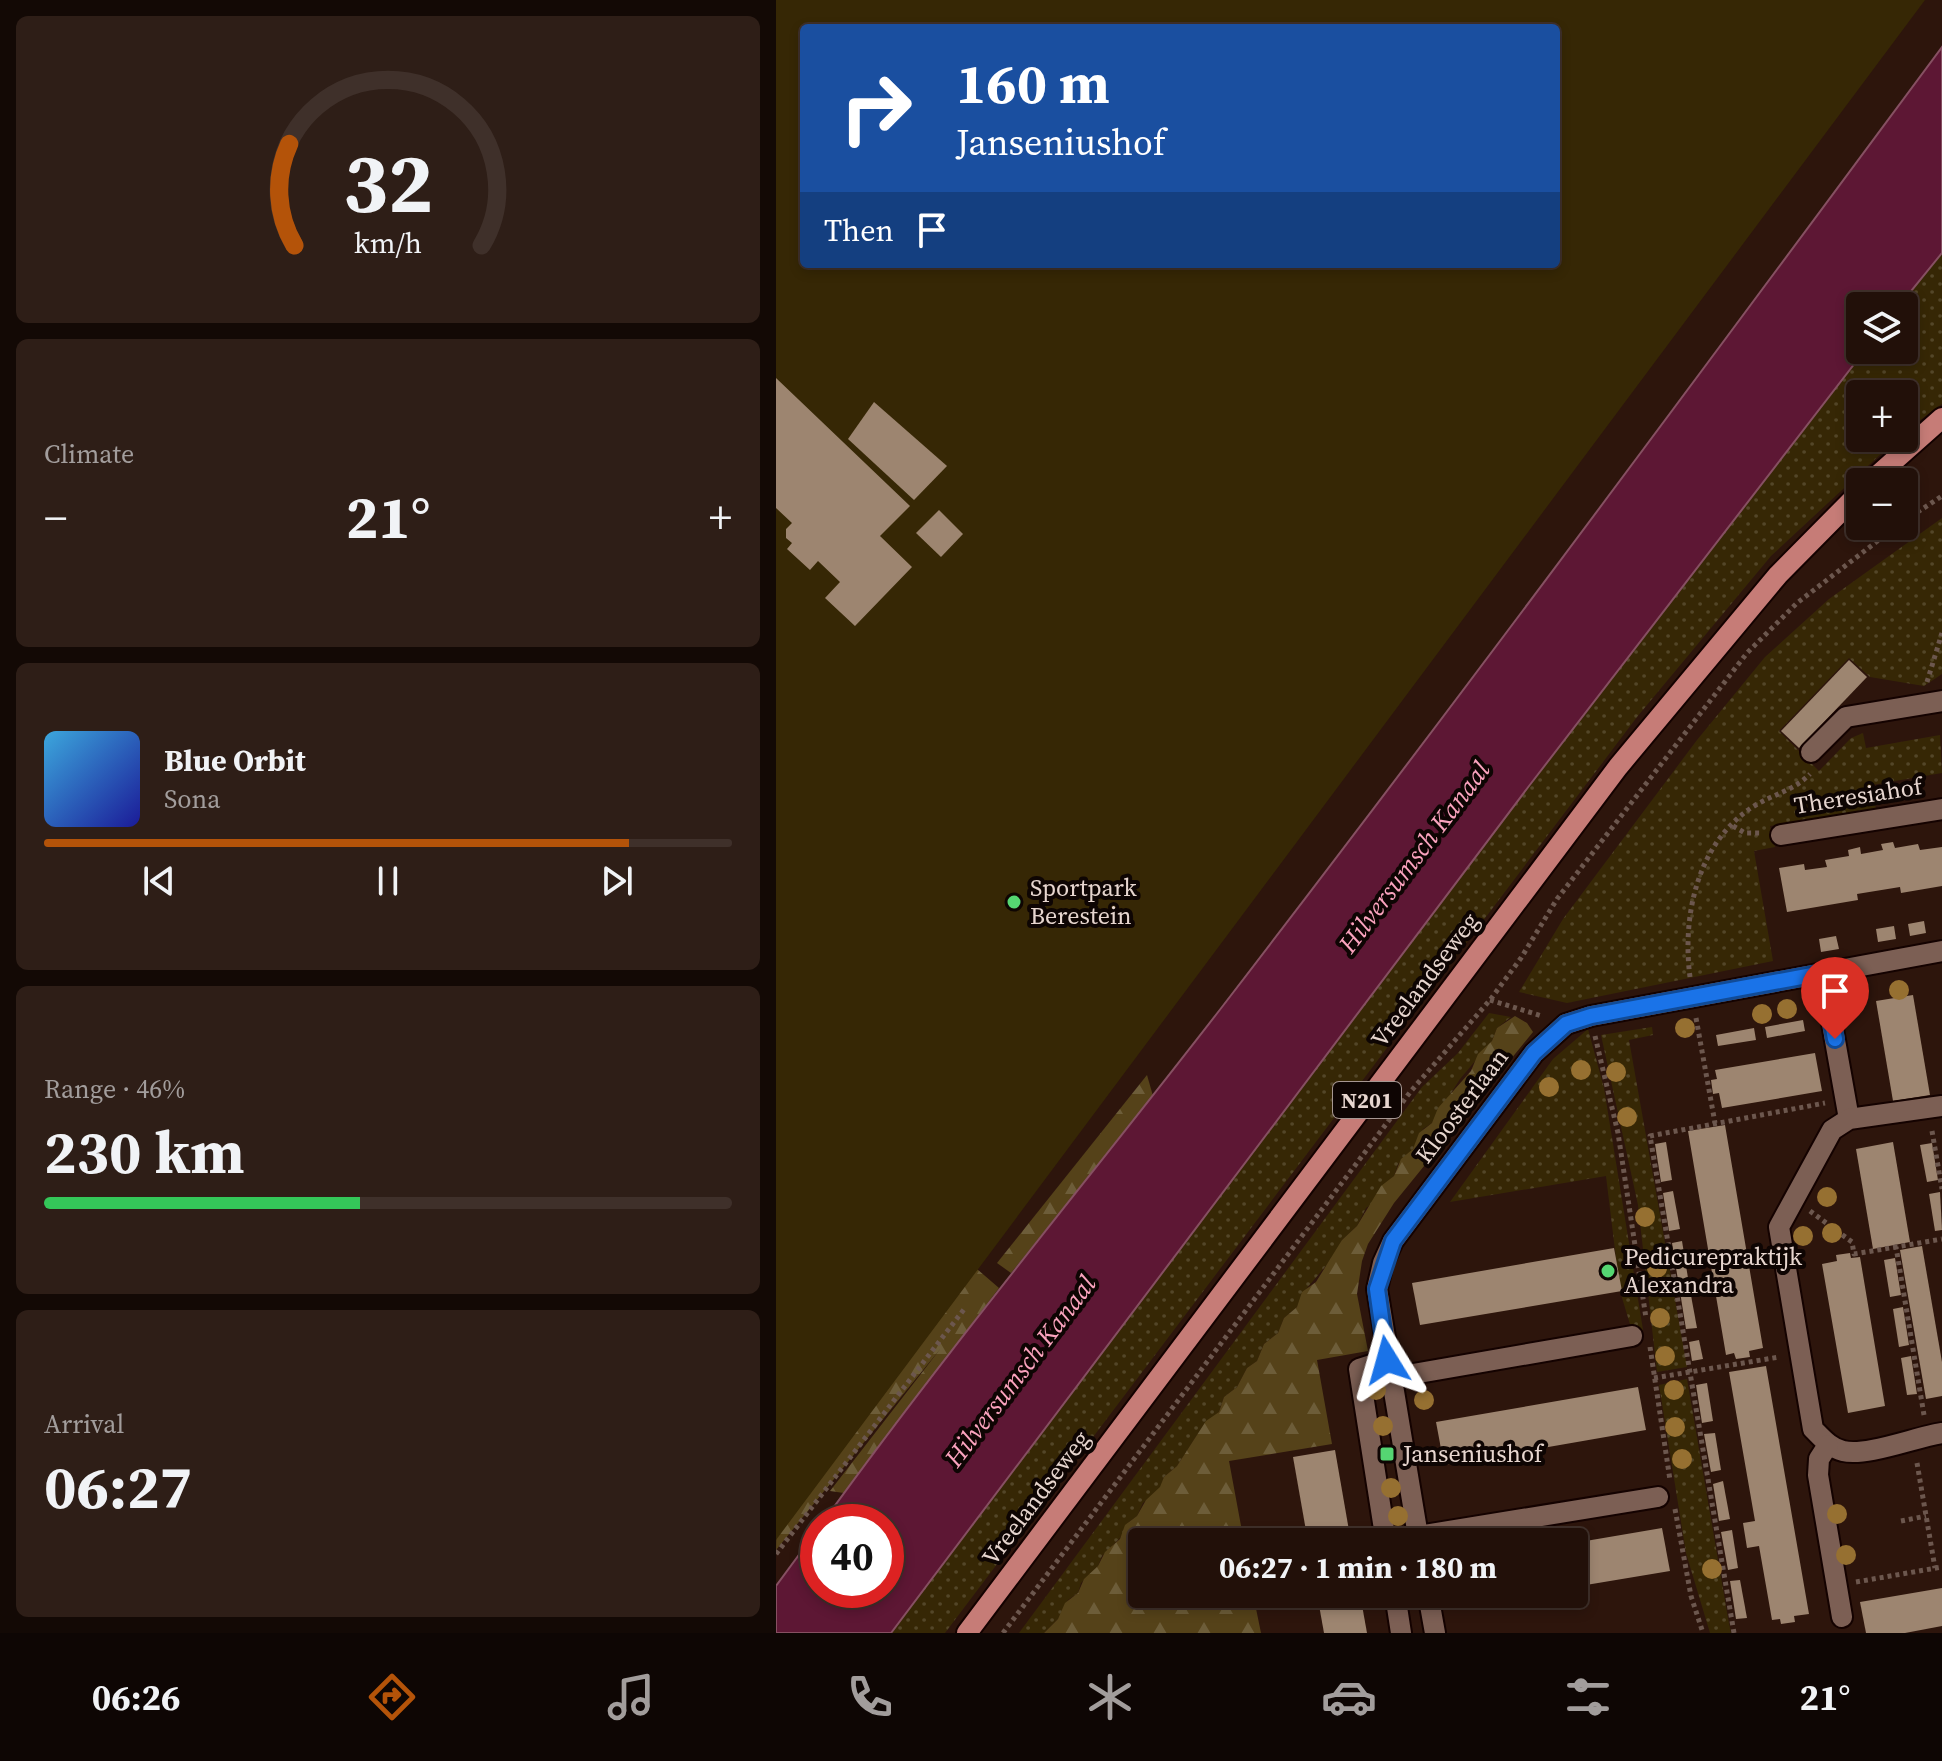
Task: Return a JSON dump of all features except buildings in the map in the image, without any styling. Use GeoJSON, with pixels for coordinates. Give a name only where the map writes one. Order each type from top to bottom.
{"type":"FeatureCollection","features":[{"type":"Feature","properties":{"kind":"main road"},"geometry":{"type":"LineString","coordinates":[[1886,468],[1942,418]]}},
{"type":"Feature","properties":{"kind":"main road","name":"Vreelandseweg"},"geometry":{"type":"LineString","coordinates":[[967,1633],[1669,701],[1787,565],[1846,506]]}},
{"type":"Feature","properties":{"kind":"street"},"geometry":{"type":"LineString","coordinates":[[1815,758],[1846,717],[1935,702]]}},
{"type":"Feature","properties":{"kind":"street","name":"Theresiahof"},"geometry":{"type":"LineString","coordinates":[[1781,835],[1942,809]]}},
{"type":"Feature","properties":{"kind":"street","name":"Kloosterlaan"},"geometry":{"type":"LineString","coordinates":[[1417,1528],[1377,1289],[1393,1241],[1534,1053],[1566,1024],[1591,1016],[1942,951]]}},
{"type":"Feature","properties":{"kind":"street"},"geometry":{"type":"LineString","coordinates":[[1823,973],[1847,1109],[1832,1130],[1779,1227],[1813,1429],[1828,1445],[1843,1451],[1858,1452],[1927,1435]]}},
{"type":"Feature","properties":{"kind":"street"},"geometry":{"type":"LineString","coordinates":[[1847,1109],[1935,1107]]}},
{"type":"Feature","properties":{"kind":"street"},"geometry":{"type":"LineString","coordinates":[[1384,1528],[1359,1369],[1389,1369],[1632,1336]]}},
{"type":"Feature","properties":{"kind":"street"},"geometry":{"type":"LineString","coordinates":[[1828,1445],[1819,1459],[1818,1475],[1842,1617]]}},
{"type":"Feature","properties":{"kind":"street","name":"Kloosterlaan"},"geometry":{"type":"LineString","coordinates":[[1482,1528],[1658,1497]]}},
{"type":"Feature","properties":{"kind":"street"},"geometry":{"type":"LineString","coordinates":[[1397,1608],[1401,1633]]}},
{"type":"Feature","properties":{"kind":"street"},"geometry":{"type":"LineString","coordinates":[[1413,1633],[1435,1631],[1431,1608]]}},
{"type":"Feature","properties":{"kind":"path"},"geometry":{"type":"LineString","coordinates":[[1918,512],[1942,496]]}},
{"type":"Feature","properties":{"kind":"path"},"geometry":{"type":"LineString","coordinates":[[1003,1633],[1411,1091],[1490,1000],[1521,958],[1557,899],[1747,653],[1797,603],[1879,540]]}},
{"type":"Feature","properties":{"kind":"path"},"geometry":{"type":"LineString","coordinates":[[1935,702],[1928,671],[1942,633]]}},
{"type":"Feature","properties":{"kind":"path"},"geometry":{"type":"LineString","coordinates":[[1715,1123],[1687,956],[1688,918],[1696,885],[1708,858],[1741,816],[1753,806],[1789,792],[1815,758]]}},
{"type":"Feature","properties":{"kind":"path"},"geometry":{"type":"LineString","coordinates":[[1490,1000],[1566,1024]]}},
{"type":"Feature","properties":{"kind":"path"},"geometry":{"type":"LineString","coordinates":[[1935,1107],[1942,1189]]}},
{"type":"Feature","properties":{"kind":"path"},"geometry":{"type":"LineString","coordinates":[[1734,1633],[1650,1136],[1679,1127],[1847,1109]]}},
{"type":"Feature","properties":{"kind":"path"},"geometry":{"type":"LineString","coordinates":[[1794,1200],[1852,1242],[1854,1254],[1942,1239]]}},
{"type":"Feature","properties":{"kind":"path"},"geometry":{"type":"LineString","coordinates":[[1837,1586],[1939,1567],[1926,1516],[1927,1435],[1896,1247]]}},
{"type":"Feature","properties":{"kind":"path"},"geometry":{"type":"LineString","coordinates":[[776,1554],[965,1308]]}},
{"type":"Feature","properties":{"kind":"path"},"geometry":{"type":"LineString","coordinates":[[1654,1378],[1781,1357],[1799,1350]]}},
{"type":"Feature","properties":{"kind":"path"},"geometry":{"type":"LineString","coordinates":[[1901,1521],[1926,1516]]}},
{"type":"Feature","properties":{"kind":"shaded area","name":"Sportpark Berestein"},"geometry":{"type":"Polygon","coordinates":[[[776,0],[1925,0],[776,1540],[776,0]]]}},
{"type":"Feature","properties":{"kind":"shaded area"},"geometry":{"type":"Polygon","coordinates":[[[1942,253],[1942,404],[1918,422],[1918,380],[1846,380],[1846,452],[1883,452],[1866,468],[1846,468],[1846,486],[1771,556],[1637,717],[945,1633],[891,1633],[1529,786],[1854,364],[1918,364],[1918,292],[1910,292],[1942,253]]]}},
{"type":"Feature","properties":{"kind":"shaded area"},"geometry":{"type":"Polygon","coordinates":[[[1942,518],[1942,674],[1924,686],[1870,677],[1849,658],[1779,731],[1819,771],[1851,738],[1863,733],[1866,748],[1940,735],[1942,773],[1872,785],[1876,809],[1770,826],[1775,847],[1754,851],[1773,961],[1567,1003],[1519,992],[1563,919],[1697,740],[1765,657],[1829,599],[1911,540],[1918,540],[1918,535],[1942,518]]]}},
{"type":"Feature","properties":{"kind":"shaded area"},"geometry":{"type":"Polygon","coordinates":[[[1489,1013],[1511,1017],[1497,1028],[1492,1041],[1460,1079],[1432,1123],[1423,1129],[1413,1149],[1398,1164],[1394,1176],[1379,1190],[1375,1202],[1366,1208],[1357,1226],[1342,1240],[1336,1254],[1307,1288],[1297,1307],[1284,1318],[1278,1333],[1264,1344],[1257,1361],[1247,1368],[1237,1387],[1224,1397],[1219,1412],[1203,1426],[1177,1466],[1164,1477],[1161,1487],[1143,1503],[1120,1538],[1081,1583],[1078,1593],[1068,1600],[1058,1619],[1044,1633],[1019,1633],[1422,1087],[1458,1053],[1489,1013]]]}},
{"type":"Feature","properties":{"kind":"shaded area"},"geometry":{"type":"Polygon","coordinates":[[[1652,1027],[1653,1035],[1629,1040],[1687,1367],[1657,1372],[1638,1205],[1601,1035],[1652,1027]]]}},
{"type":"Feature","properties":{"kind":"shaded area"},"geometry":{"type":"Polygon","coordinates":[[[1588,1029],[1604,1088],[1643,1330],[1632,1331],[1620,1291],[1606,1176],[1450,1202],[1553,1059],[1588,1029]]]}},
{"type":"Feature","properties":{"kind":"shaded area"},"geometry":{"type":"Polygon","coordinates":[[[1687,1379],[1731,1633],[1710,1633],[1686,1553],[1659,1385],[1687,1379]]]}},
{"type":"Feature","properties":{"kind":"green space"},"geometry":{"type":"Polygon","coordinates":[[[1515,1016],[1527,1023],[1533,1032],[1394,1203],[1368,1244],[1357,1294],[1368,1351],[1317,1360],[1332,1444],[1229,1461],[1241,1528],[1128,1528],[1128,1608],[1256,1608],[1261,1633],[1044,1633],[1058,1619],[1065,1603],[1078,1593],[1084,1579],[1098,1566],[1105,1552],[1120,1539],[1125,1525],[1137,1516],[1146,1500],[1160,1487],[1164,1477],[1177,1466],[1206,1421],[1219,1412],[1224,1397],[1237,1387],[1247,1368],[1257,1361],[1264,1344],[1278,1333],[1284,1318],[1297,1307],[1302,1292],[1316,1282],[1342,1240],[1357,1226],[1381,1186],[1394,1176],[1401,1159],[1413,1149],[1419,1133],[1432,1123],[1438,1108],[1471,1071],[1478,1054],[1492,1041],[1497,1028],[1515,1016]]]}},
{"type":"Feature","properties":{"kind":"green space"},"geometry":{"type":"Polygon","coordinates":[[[1147,1075],[1153,1096],[1011,1273],[997,1263],[1147,1075]]]}},
{"type":"Feature","properties":{"kind":"green space"},"geometry":{"type":"Polygon","coordinates":[[[787,1105],[999,1288],[844,1493],[830,1491],[941,1348],[814,1504],[800,1504],[800,1521],[776,1550],[787,1105]]]}},
{"type":"Feature","properties":{"kind":"water","name":"Hilversumsch Kanaal"},"geometry":{"type":"Polygon","coordinates":[[[1942,47],[1942,253],[1910,292],[1846,292],[1846,364],[1854,364],[1529,786],[891,1633],[776,1633],[776,1586],[800,1553],[800,1608],[904,1608],[904,1504],[836,1504],[920,1391],[1222,1007],[1942,47]]]}},
{"type":"Feature","properties":{"kind":"place","name":"Sportpark Berestein"},"geometry":{"type":"Point","coordinates":[1014,902]}},
{"type":"Feature","properties":{"kind":"place","name":"Pedicurepraktijk Alexandra"},"geometry":{"type":"Point","coordinates":[1608,1271]}},
{"type":"Feature","properties":{"kind":"place","name":"Janseniushof"},"geometry":{"type":"Point","coordinates":[1387,1454]}},
{"type":"Feature","properties":{"kind":"route"},"geometry":{"type":"LineString","coordinates":[[1387,1360],[1377,1289],[1383,1263],[1393,1241],[1534,1053],[1566,1024],[1591,1016],[1823,973],[1835,1039]]}}]}
